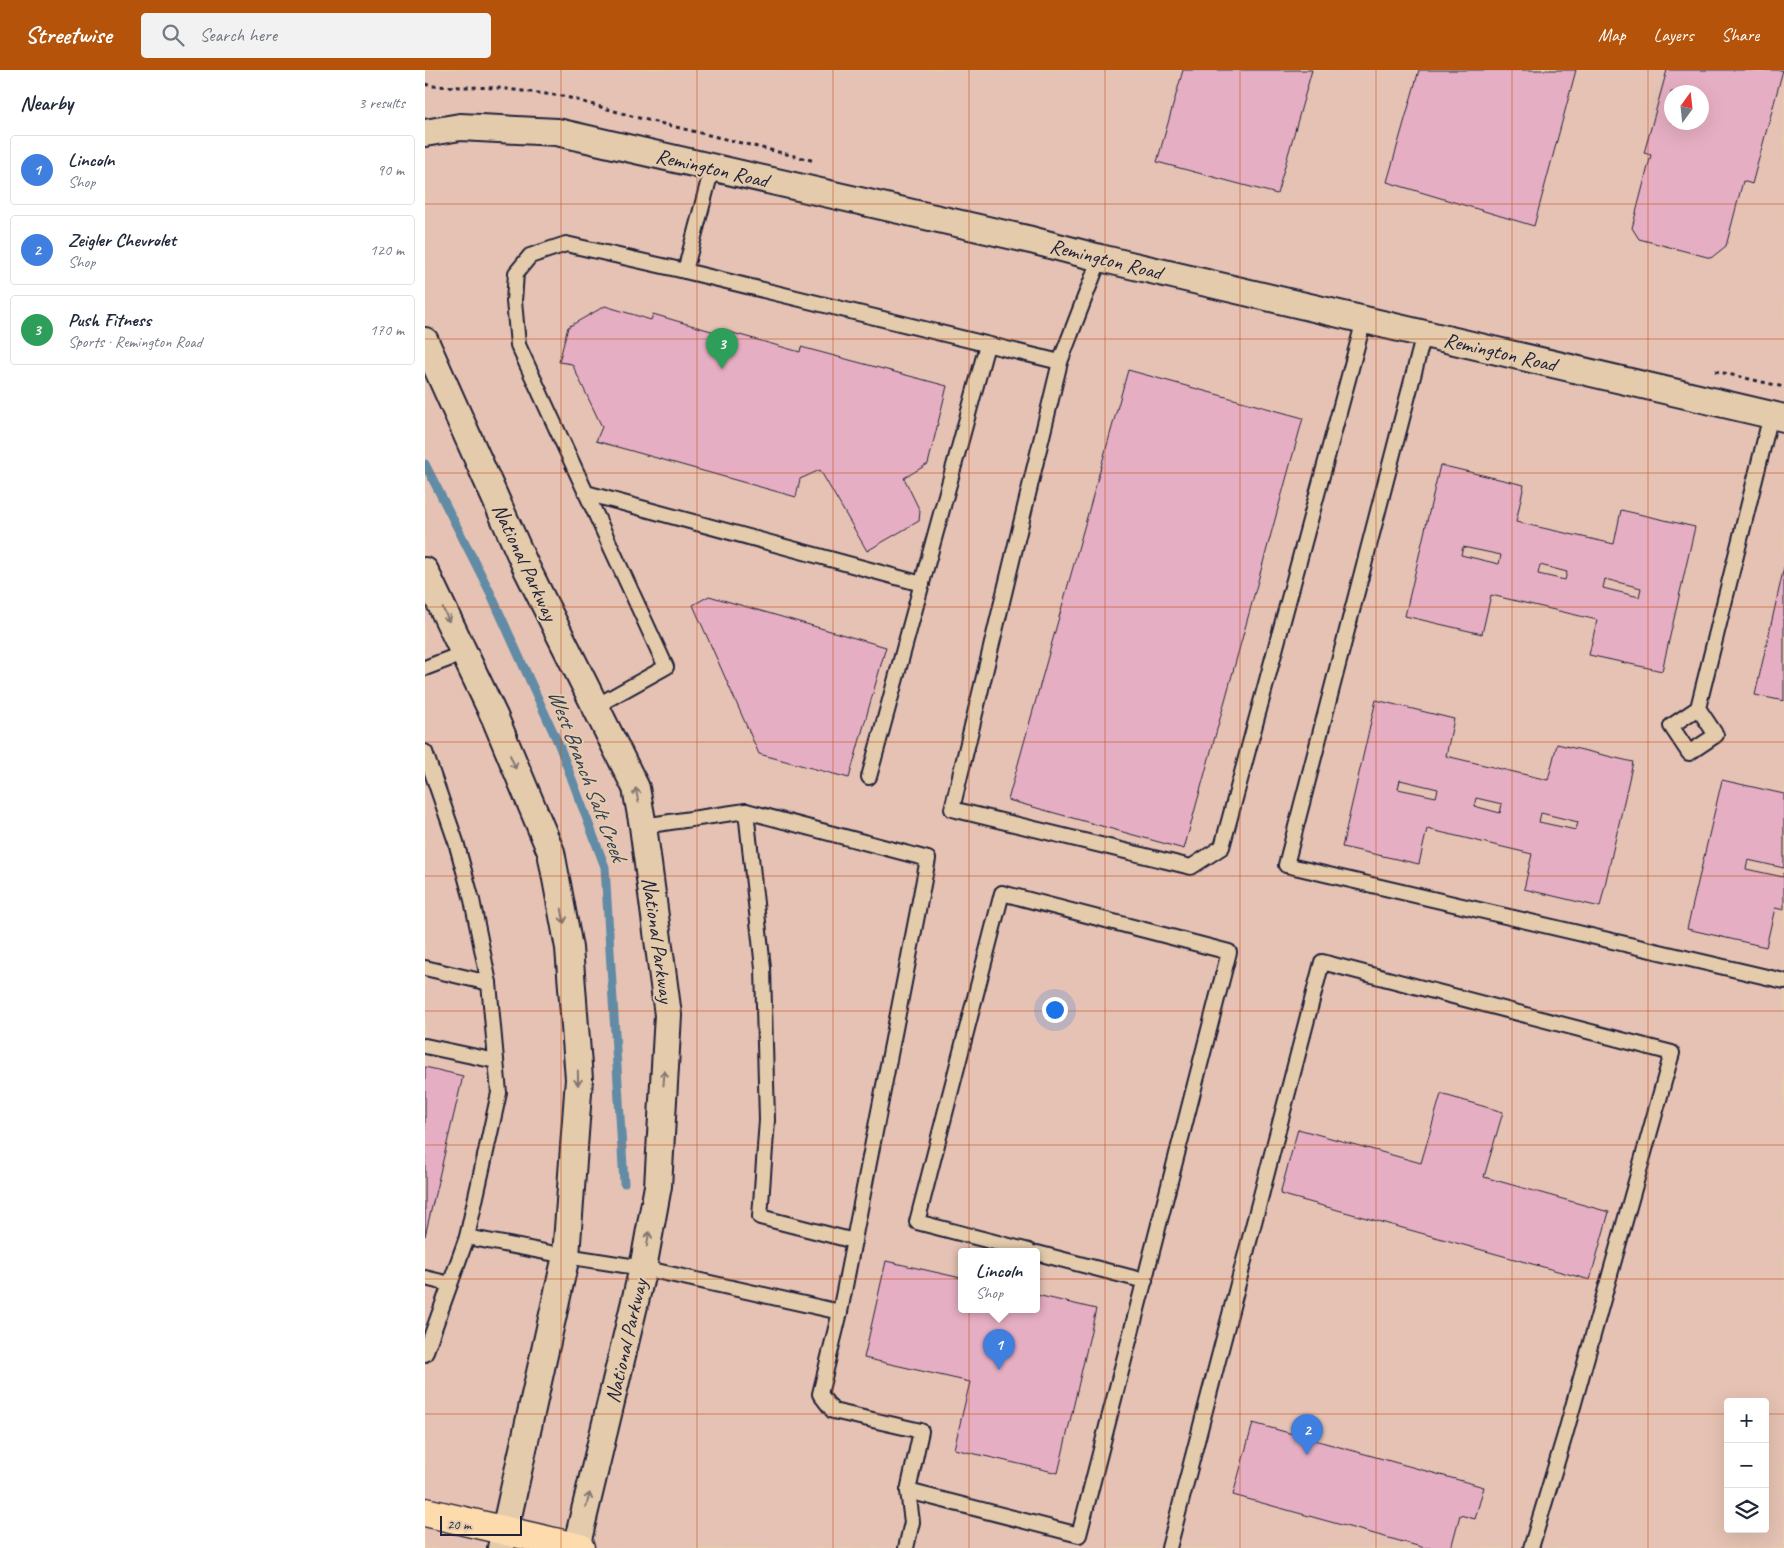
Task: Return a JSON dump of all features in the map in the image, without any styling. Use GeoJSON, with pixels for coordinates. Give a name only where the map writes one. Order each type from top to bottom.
{"type":"FeatureCollection","features":[{"type":"Feature","properties":{"kind":"main road"},"geometry":{"type":"LineString","coordinates":[[425,1512],[503,1539],[578,1548]]}},
{"type":"Feature","properties":{"kind":"street","name":"Remington Road"},"geometry":{"type":"LineString","coordinates":[[425,133],[460,127],[557,132],[1031,240],[1100,258],[1777,416]]}},
{"type":"Feature","properties":{"kind":"street","name":"National Parkway"},"geometry":{"type":"LineString","coordinates":[[425,341],[526,568],[636,788],[643,826],[668,1015],[658,1186],[643,1268],[578,1548]]}},
{"type":"Feature","properties":{"kind":"street"},"geometry":{"type":"LineString","coordinates":[[425,571],[495,718],[551,852],[569,948],[579,1079],[566,1256],[503,1539]]}},
{"type":"Feature","properties":{"kind":"lane"},"geometry":{"type":"LineString","coordinates":[[685,271],[712,168]]}},
{"type":"Feature","properties":{"kind":"lane"},"geometry":{"type":"LineString","coordinates":[[595,706],[666,667],[518,345],[513,301],[516,273],[531,256],[567,244],[1060,362]]}},
{"type":"Feature","properties":{"kind":"lane"},"geometry":{"type":"LineString","coordinates":[[1100,258],[1060,362],[952,809],[1191,867],[1222,847],[1364,320]]}},
{"type":"Feature","properties":{"kind":"lane"},"geometry":{"type":"LineString","coordinates":[[1425,334],[1286,865],[1784,981]]}},
{"type":"Feature","properties":{"kind":"lane"},"geometry":{"type":"LineString","coordinates":[[869,777],[987,345]]}},
{"type":"Feature","properties":{"kind":"lane"},"geometry":{"type":"LineString","coordinates":[[1698,708],[1777,416]]}},
{"type":"Feature","properties":{"kind":"lane"},"geometry":{"type":"LineString","coordinates":[[586,493],[922,584]]}},
{"type":"Feature","properties":{"kind":"lane"},"geometry":{"type":"LineString","coordinates":[[425,668],[464,653]]}},
{"type":"Feature","properties":{"kind":"lane"},"geometry":{"type":"LineString","coordinates":[[425,752],[458,850],[472,900],[489,983],[499,1093],[467,1237],[425,1354]]}},
{"type":"Feature","properties":{"kind":"lane"},"geometry":{"type":"LineString","coordinates":[[746,811],[763,968],[767,1120],[759,1217],[854,1241]]}},
{"type":"Feature","properties":{"kind":"lane"},"geometry":{"type":"LineString","coordinates":[[643,826],[746,811],[928,859],[840,1312],[820,1394],[833,1411],[921,1431],[908,1491],[912,1522],[906,1548]]}},
{"type":"Feature","properties":{"kind":"lane"},"geometry":{"type":"LineString","coordinates":[[908,1491],[1079,1536],[1229,952],[1002,894],[917,1222],[1017,1248]]}},
{"type":"Feature","properties":{"kind":"lane"},"geometry":{"type":"LineString","coordinates":[[1169,1548],[1322,962],[1672,1053],[1565,1435],[1531,1548]]}},
{"type":"Feature","properties":{"kind":"lane"},"geometry":{"type":"LineString","coordinates":[[425,968],[489,983]]}},
{"type":"Feature","properties":{"kind":"lane"},"geometry":{"type":"LineString","coordinates":[[425,1046],[496,1061]]}},
{"type":"Feature","properties":{"kind":"lane"},"geometry":{"type":"LineString","coordinates":[[467,1237],[566,1256],[643,1268],[840,1312]]}},
{"type":"Feature","properties":{"kind":"lane"},"geometry":{"type":"LineString","coordinates":[[1040,1254],[1145,1281]]}},
{"type":"Feature","properties":{"kind":"lane"},"geometry":{"type":"LineString","coordinates":[[425,1278],[450,1284]]}},
{"type":"Feature","properties":{"kind":"shaded area"},"geometry":{"type":"Polygon","coordinates":[[[425,70],[1784,70],[1784,1548],[425,1548],[425,70]]]}},
{"type":"Feature","properties":{"kind":"building"},"geometry":{"type":"Polygon","coordinates":[[[1183,70],[1312,70],[1277,194],[1157,162],[1183,70]]]}},
{"type":"Feature","properties":{"kind":"building"},"geometry":{"type":"Polygon","coordinates":[[[1419,70],[1576,70],[1534,226],[1387,182],[1419,70]]]}},
{"type":"Feature","properties":{"kind":"building"},"geometry":{"type":"Polygon","coordinates":[[[1667,70],[1783,70],[1752,184],[1743,181],[1726,246],[1711,258],[1639,239],[1632,228],[1651,155],[1644,153],[1667,70]]]}},
{"type":"Feature","properties":{"kind":"building"},"geometry":{"type":"Polygon","coordinates":[[[605,306],[651,320],[653,314],[725,335],[726,331],[800,352],[801,347],[947,386],[928,464],[904,478],[920,511],[919,521],[867,551],[820,470],[800,479],[796,497],[596,441],[602,427],[572,364],[559,362],[568,327],[605,306]]]}},
{"type":"Feature","properties":{"kind":"building"},"geometry":{"type":"Polygon","coordinates":[[[1128,370],[1303,418],[1184,849],[1008,800],[1128,370]]]}},
{"type":"Feature","properties":{"kind":"building"},"geometry":{"type":"Polygon","coordinates":[[[1440,465],[1524,485],[1516,522],[1614,544],[1621,510],[1695,527],[1662,671],[1589,655],[1597,620],[1491,595],[1482,634],[1405,616],[1440,465]],[[1463,547],[1461,555],[1499,564],[1501,555],[1463,547]],[[1540,565],[1538,574],[1565,580],[1567,572],[1540,565]],[[1605,579],[1603,588],[1639,597],[1641,588],[1605,579]]]}},
{"type":"Feature","properties":{"kind":"building"},"geometry":{"type":"Polygon","coordinates":[[[1784,567],[1784,701],[1755,695],[1784,567]]]}},
{"type":"Feature","properties":{"kind":"building"},"geometry":{"type":"Polygon","coordinates":[[[709,596],[886,647],[849,778],[759,754],[693,605],[709,596]]]}},
{"type":"Feature","properties":{"kind":"building"},"geometry":{"type":"Polygon","coordinates":[[[1376,700],[1454,719],[1446,756],[1548,780],[1557,744],[1633,762],[1600,907],[1524,889],[1532,854],[1427,829],[1419,864],[1342,847],[1376,700]],[[1400,780],[1398,789],[1436,797],[1438,789],[1400,780]],[[1476,798],[1474,806],[1500,813],[1502,804],[1476,798]],[[1541,813],[1539,822],[1576,830],[1578,822],[1541,813]]]}},
{"type":"Feature","properties":{"kind":"building"},"geometry":{"type":"Polygon","coordinates":[[[1722,780],[1784,794],[1784,868],[1748,860],[1746,869],[1783,877],[1784,873],[1784,910],[1775,908],[1766,947],[1687,929],[1722,780]]]}},
{"type":"Feature","properties":{"kind":"building"},"geometry":{"type":"Polygon","coordinates":[[[425,1067],[463,1076],[425,1236],[425,1067]]]}},
{"type":"Feature","properties":{"kind":"building"},"geometry":{"type":"Polygon","coordinates":[[[1441,1094],[1503,1112],[1484,1177],[1609,1212],[1590,1280],[1280,1194],[1298,1129],[1421,1163],[1441,1094]]]}},
{"type":"Feature","properties":{"kind":"building"},"geometry":{"type":"Polygon","coordinates":[[[886,1261],[958,1277],[958,1313],[1040,1313],[1040,1296],[1096,1309],[1058,1473],[954,1449],[970,1382],[864,1358],[886,1261]]]}},
{"type":"Feature","properties":{"kind":"building"},"geometry":{"type":"Polygon","coordinates":[[[1253,1423],[1484,1487],[1475,1519],[1460,1515],[1451,1548],[1425,1548],[1233,1495],[1253,1423]]]}},
{"type":"Feature","properties":{"kind":"waterway","name":"West Branch Salt Creek"},"geometry":{"type":"LineString","coordinates":[[425,464],[490,592],[559,745],[605,867],[624,1183]]}},
{"type":"Feature","properties":{"kind":"place","name":"Push Fitness"},"geometry":{"type":"Point","coordinates":[722,369]}},
{"type":"Feature","properties":{"kind":"place","name":"Lincoln"},"geometry":{"type":"Point","coordinates":[999,1370]}},
{"type":"Feature","properties":{"kind":"place","name":"Zeigler Chevrolet"},"geometry":{"type":"Point","coordinates":[1307,1455]}}]}
